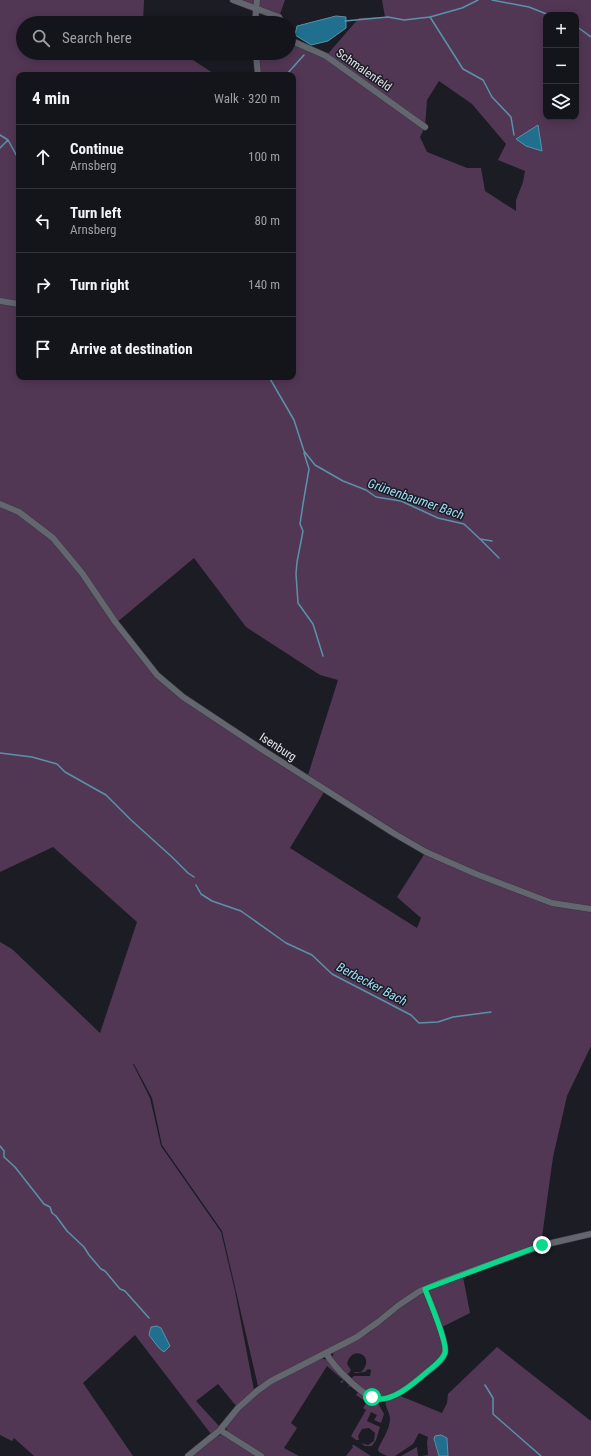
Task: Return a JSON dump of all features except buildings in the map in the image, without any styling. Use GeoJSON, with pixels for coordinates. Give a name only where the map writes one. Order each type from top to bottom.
{"type":"FeatureCollection","features":[{"type":"Feature","properties":{"kind":"street"},"geometry":{"type":"LineString","coordinates":[[234,0],[276,16]]}},
{"type":"Feature","properties":{"kind":"street"},"geometry":{"type":"LineString","coordinates":[[256,16],[257,0]]}},
{"type":"Feature","properties":{"kind":"street","name":"Schmalenfeld"},"geometry":{"type":"LineString","coordinates":[[296,43],[326,56],[425,127]]}},
{"type":"Feature","properties":{"kind":"street"},"geometry":{"type":"LineString","coordinates":[[257,60],[258,72]]}},
{"type":"Feature","properties":{"kind":"street"},"geometry":{"type":"LineString","coordinates":[[0,301],[16,304]]}},
{"type":"Feature","properties":{"kind":"street","name":"Isenburg"},"geometry":{"type":"LineString","coordinates":[[0,504],[19,512],[53,538],[82,573],[116,623],[157,676],[185,698],[278,760],[426,852],[476,874],[552,903],[591,909]]}},
{"type":"Feature","properties":{"kind":"street"},"geometry":{"type":"LineString","coordinates":[[188,1456],[220,1430],[238,1408],[271,1380],[326,1353],[368,1330],[400,1305],[425,1289],[542,1245],[591,1234]]}},
{"type":"Feature","properties":{"kind":"street"},"geometry":{"type":"LineString","coordinates":[[326,1353],[342,1374],[375,1399],[388,1398],[406,1389],[440,1361],[445,1353],[443,1339],[425,1289]]}},
{"type":"Feature","properties":{"kind":"street"},"geometry":{"type":"LineString","coordinates":[[220,1430],[260,1456]]}},
{"type":"Feature","properties":{"kind":"shaded area"},"geometry":{"type":"Polygon","coordinates":[[[0,0],[144,0],[143,16],[16,16],[16,60],[193,60],[211,72],[16,72],[16,303],[0,301],[0,0]]]}},
{"type":"Feature","properties":{"kind":"shaded area"},"geometry":{"type":"Polygon","coordinates":[[[233,0],[285,0],[279,16],[233,0]]]}},
{"type":"Feature","properties":{"kind":"shaded area"},"geometry":{"type":"Polygon","coordinates":[[[382,0],[591,0],[591,1046],[567,1096],[553,1157],[541,1244],[426,1286],[356,1335],[258,1386],[222,1231],[162,1145],[152,1098],[133,1064],[150,1098],[161,1146],[221,1232],[235,1291],[254,1390],[237,1407],[218,1384],[196,1401],[219,1426],[211,1434],[135,1335],[83,1383],[133,1456],[34,1456],[14,1438],[12,1441],[0,1435],[0,942],[12,949],[100,1033],[137,922],[53,847],[0,872],[0,302],[16,306],[16,380],[296,380],[296,72],[258,72],[257,60],[296,60],[296,45],[326,56],[359,18],[385,17],[382,0]],[[439,81],[427,100],[425,127],[420,137],[427,152],[467,168],[481,168],[485,191],[516,211],[516,200],[523,182],[525,171],[498,160],[506,144],[472,104],[439,81]],[[194,558],[116,623],[157,676],[307,778],[338,680],[320,675],[246,627],[194,558]],[[324,792],[290,848],[417,928],[421,918],[397,897],[427,850],[324,792]]]}},
{"type":"Feature","properties":{"kind":"shaded area"},"geometry":{"type":"Polygon","coordinates":[[[463,1277],[470,1313],[440,1328],[429,1292],[430,1290],[463,1277]]]}},
{"type":"Feature","properties":{"kind":"shaded area"},"geometry":{"type":"Polygon","coordinates":[[[422,1293],[424,1294],[442,1340],[442,1354],[431,1368],[404,1388],[386,1396],[380,1397],[373,1395],[351,1379],[354,1376],[370,1376],[371,1370],[368,1369],[365,1372],[355,1373],[354,1372],[361,1372],[365,1366],[365,1357],[362,1354],[354,1354],[347,1364],[351,1370],[346,1375],[332,1358],[334,1352],[369,1333],[405,1303],[422,1293]]]}},
{"type":"Feature","properties":{"kind":"shaded area"},"geometry":{"type":"Polygon","coordinates":[[[497,1347],[591,1421],[591,1456],[448,1456],[447,1438],[434,1441],[439,1456],[421,1456],[428,1455],[428,1437],[419,1433],[413,1444],[395,1456],[387,1456],[379,1452],[378,1449],[390,1423],[386,1400],[398,1395],[442,1413],[447,1403],[448,1394],[497,1347]]]}},
{"type":"Feature","properties":{"kind":"shaded area"},"geometry":{"type":"Polygon","coordinates":[[[320,1358],[327,1360],[344,1380],[342,1383],[340,1382],[343,1380],[327,1366],[291,1423],[297,1428],[284,1448],[299,1456],[264,1456],[228,1433],[226,1427],[245,1405],[258,1393],[280,1378],[320,1358]]]}},
{"type":"Feature","properties":{"kind":"shaded area"},"geometry":{"type":"Polygon","coordinates":[[[350,1384],[378,1403],[384,1414],[381,1423],[374,1420],[377,1415],[371,1412],[367,1421],[380,1427],[376,1440],[372,1446],[365,1446],[361,1443],[368,1445],[374,1441],[375,1433],[369,1428],[362,1429],[358,1436],[359,1440],[356,1440],[351,1436],[366,1410],[363,1408],[367,1402],[356,1395],[358,1392],[350,1386],[347,1388],[350,1384]]]}},
{"type":"Feature","properties":{"kind":"shaded area"},"geometry":{"type":"Polygon","coordinates":[[[224,1435],[258,1456],[191,1456],[217,1436],[224,1435]]]}},
{"type":"Feature","properties":{"kind":"shaded area"},"geometry":{"type":"Polygon","coordinates":[[[352,1445],[371,1456],[346,1456],[353,1447],[352,1445]]]}},
{"type":"Feature","properties":{"kind":"shaded area"},"geometry":{"type":"Polygon","coordinates":[[[417,1447],[418,1456],[401,1456],[417,1447]]]}},
{"type":"Feature","properties":{"kind":"water"},"geometry":{"type":"Polygon","coordinates":[[[336,16],[346,17],[346,28],[328,41],[311,45],[296,36],[297,26],[336,16]]]}},
{"type":"Feature","properties":{"kind":"water"},"geometry":{"type":"Polygon","coordinates":[[[538,125],[542,151],[526,146],[516,139],[538,125]]]}},
{"type":"Feature","properties":{"kind":"water"},"geometry":{"type":"Polygon","coordinates":[[[157,1326],[161,1328],[170,1346],[164,1352],[149,1335],[151,1327],[157,1326]]]}},
{"type":"Feature","properties":{"kind":"water"},"geometry":{"type":"Polygon","coordinates":[[[441,1435],[447,1438],[448,1456],[439,1456],[434,1439],[435,1436],[441,1435]]]}},
{"type":"Feature","properties":{"kind":"waterway"},"geometry":{"type":"LineString","coordinates":[[345,21],[388,17],[404,20],[430,17],[462,8],[478,0]]}},
{"type":"Feature","properties":{"kind":"waterway"},"geometry":{"type":"LineString","coordinates":[[492,0],[529,7],[543,13]]}},
{"type":"Feature","properties":{"kind":"waterway"},"geometry":{"type":"LineString","coordinates":[[430,17],[463,69],[483,80],[492,97],[511,117],[514,135]]}},
{"type":"Feature","properties":{"kind":"waterway"},"geometry":{"type":"LineString","coordinates":[[579,28],[591,37]]}},
{"type":"Feature","properties":{"kind":"waterway"},"geometry":{"type":"LineString","coordinates":[[289,72],[304,55]]}},
{"type":"Feature","properties":{"kind":"waterway","name":"Grünenbaumer Bach"},"geometry":{"type":"LineString","coordinates":[[0,135],[8,140],[16,155]]}},
{"type":"Feature","properties":{"kind":"waterway"},"geometry":{"type":"LineString","coordinates":[[0,148],[8,140]]}},
{"type":"Feature","properties":{"kind":"waterway","name":"Grünenbaumer Bach"},"geometry":{"type":"LineString","coordinates":[[271,380],[294,420],[304,451],[315,465],[343,481],[366,490],[376,497],[401,501],[438,518],[464,524],[480,539],[492,541]]}},
{"type":"Feature","properties":{"kind":"waterway"},"geometry":{"type":"LineString","coordinates":[[304,453],[309,469],[300,524],[303,531],[296,574],[298,603],[313,624],[323,656]]}},
{"type":"Feature","properties":{"kind":"waterway"},"geometry":{"type":"LineString","coordinates":[[480,539],[499,558]]}},
{"type":"Feature","properties":{"kind":"waterway","name":"Berbecker Bach"},"geometry":{"type":"LineString","coordinates":[[0,753],[32,757],[57,764],[65,772],[106,795],[131,820],[194,877]]}},
{"type":"Feature","properties":{"kind":"waterway","name":"Berbecker Bach"},"geometry":{"type":"LineString","coordinates":[[196,885],[201,894],[212,901],[241,911],[286,943],[312,955],[332,974],[411,1015],[419,1023],[438,1022],[453,1017],[491,1012]]}},
{"type":"Feature","properties":{"kind":"waterway"},"geometry":{"type":"LineString","coordinates":[[0,1146],[4,1151],[4,1157],[15,1167],[44,1204],[50,1207],[52,1213],[67,1231],[84,1247],[101,1269],[105,1271],[120,1289],[125,1291],[149,1318]]}},
{"type":"Feature","properties":{"kind":"waterway"},"geometry":{"type":"LineString","coordinates":[[485,1385],[493,1398],[493,1414],[541,1456]]}},
{"type":"Feature","properties":{"kind":"route"},"geometry":{"type":"LineString","coordinates":[[372,1397],[375,1399],[388,1398],[406,1389],[440,1361],[445,1353],[443,1339],[425,1289],[542,1245]]}}]}
